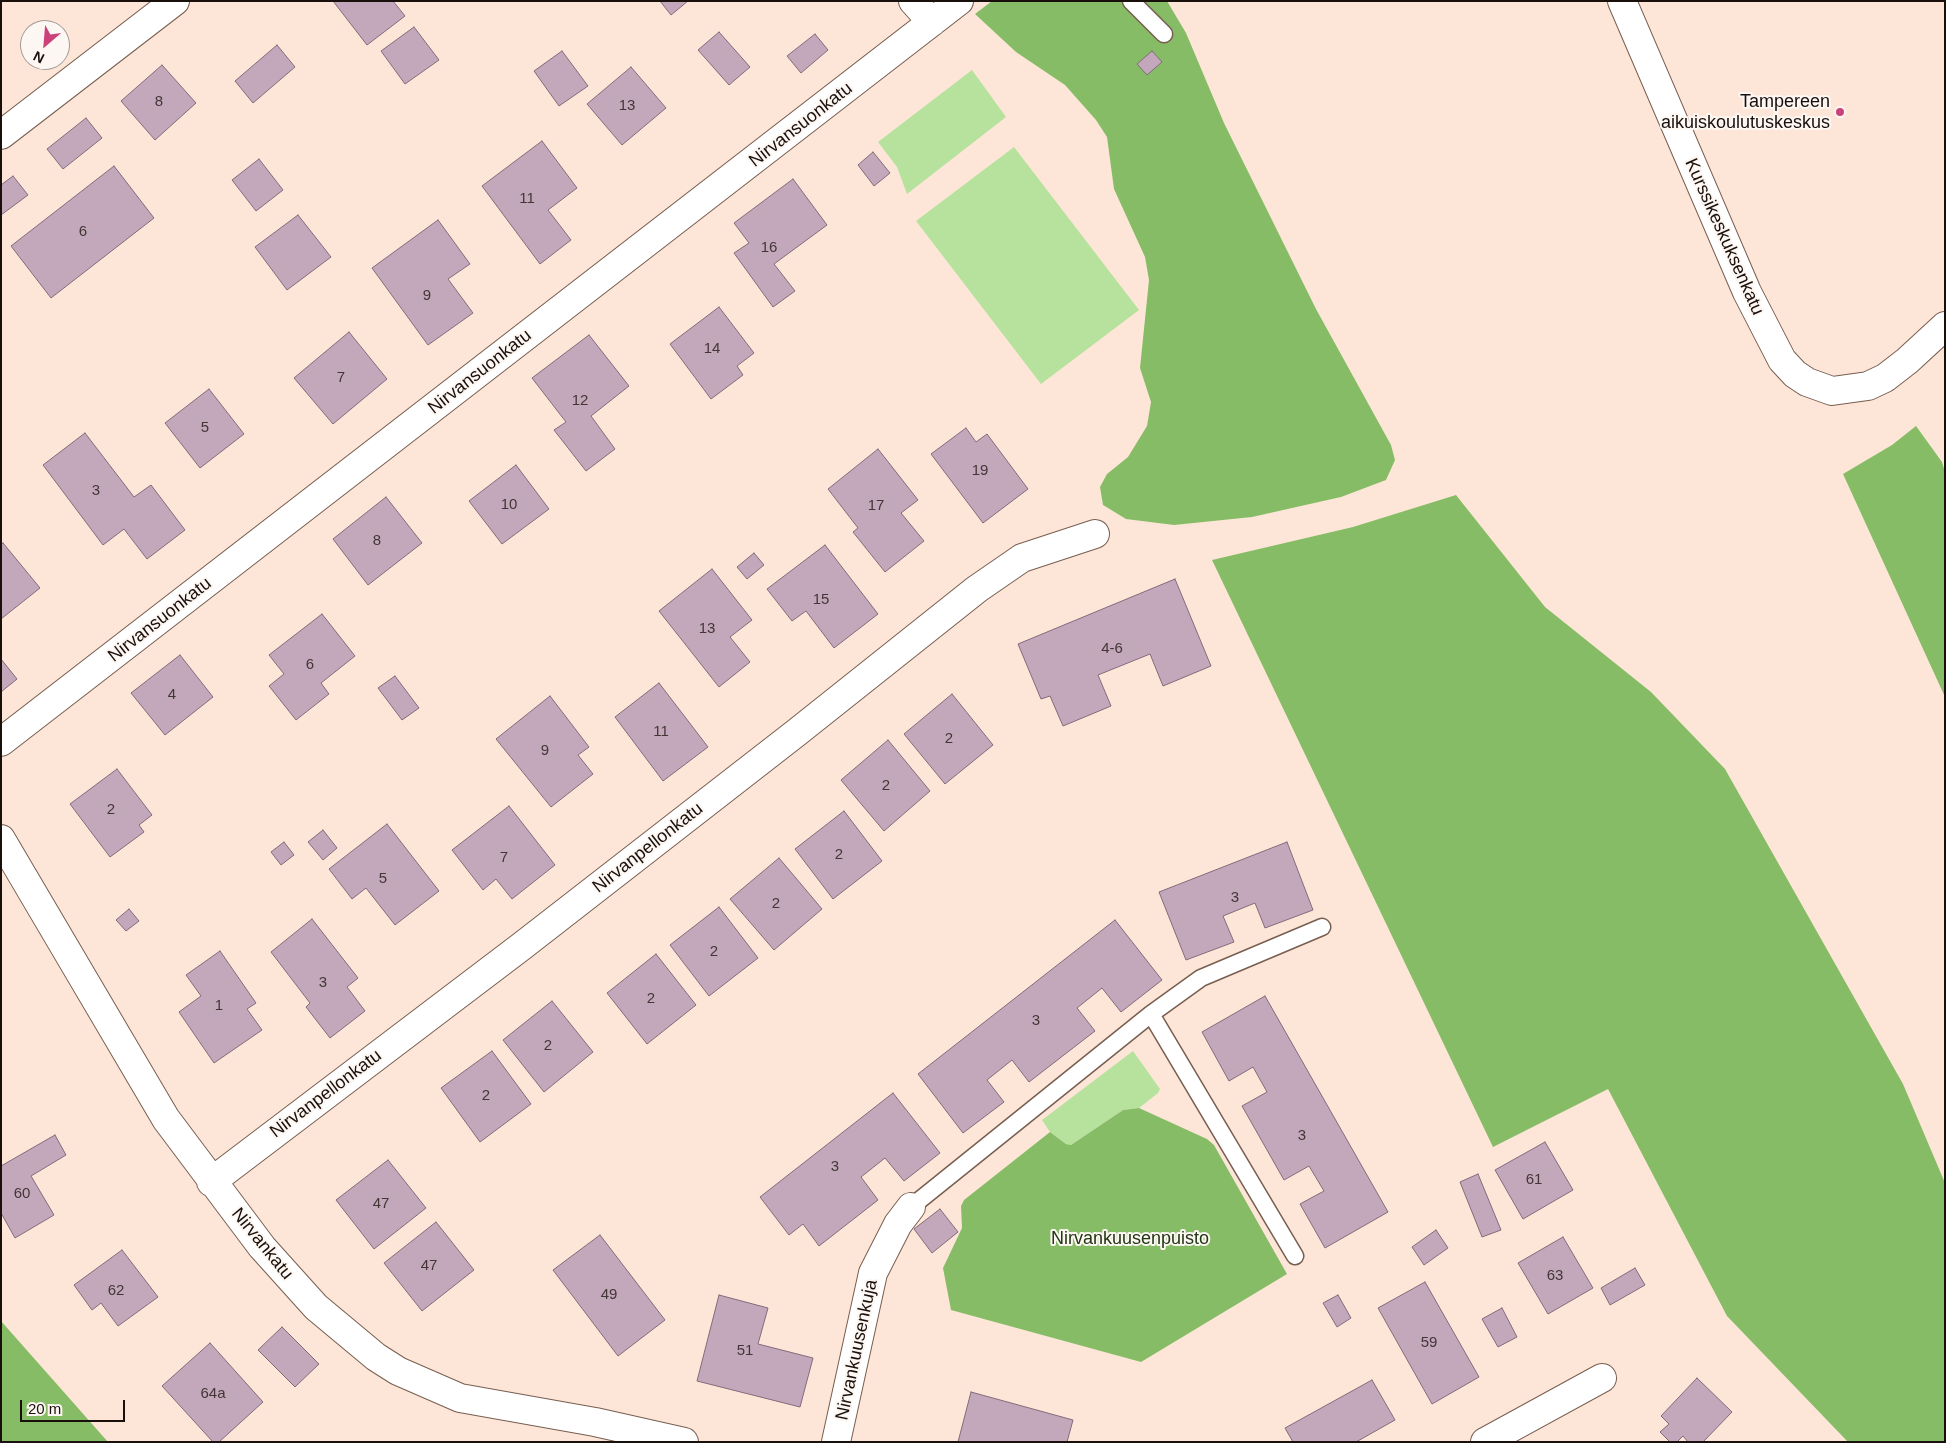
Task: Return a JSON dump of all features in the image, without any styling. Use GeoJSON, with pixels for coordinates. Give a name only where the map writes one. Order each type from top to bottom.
{"type":"FeatureCollection","features":[{"type":"Feature","properties":{"kind":"street"},"geometry":{"type":"LineString","coordinates":[[913,1],[932,22]]}},
{"type":"Feature","properties":{"kind":"street","name":"Nirvansuonkatu"},"geometry":{"type":"LineString","coordinates":[[1,742],[959,1]]}},
{"type":"Feature","properties":{"kind":"street","name":"Kurssikeskuksenkatu"},"geometry":{"type":"LineString","coordinates":[[1622,1],[1747,292],[1782,360],[1807,382],[1832,391],[1862,387],[1885,378],[1907,362],[1945,326]]}},
{"type":"Feature","properties":{"kind":"street"},"geometry":{"type":"LineString","coordinates":[[1,135],[173,2]]}},
{"type":"Feature","properties":{"kind":"street","name":"Nirvanpellonkatu"},"geometry":{"type":"LineString","coordinates":[[211,1182],[522,946],[804,727],[977,589],[1022,558],[1094,534]]}},
{"type":"Feature","properties":{"kind":"street","name":"Nirvankatu"},"geometry":{"type":"LineString","coordinates":[[1,839],[166,1119],[211,1182],[262,1247],[306,1297],[376,1357],[398,1370],[460,1398],[477,1403],[595,1422],[684,1442]]}},
{"type":"Feature","properties":{"kind":"street","name":"Nirvankuusenkuja"},"geometry":{"type":"LineString","coordinates":[[836,1442],[871,1278],[893,1233],[911,1208]]}},
{"type":"Feature","properties":{"kind":"street"},"geometry":{"type":"LineString","coordinates":[[1485,1442],[1602,1378]]}},
{"type":"Feature","properties":{"kind":"lane"},"geometry":{"type":"LineString","coordinates":[[1131,1],[1164,34]]}},
{"type":"Feature","properties":{"kind":"lane"},"geometry":{"type":"LineString","coordinates":[[911,1208],[1150,1014],[1201,978],[1322,927]]}},
{"type":"Feature","properties":{"kind":"lane"},"geometry":{"type":"LineString","coordinates":[[1150,1014],[1295,1256]]}},
{"type":"Feature","properties":{"kind":"green space"},"geometry":{"type":"Polygon","coordinates":[[[992,1],[1167,1],[1186,33],[1224,123],[1316,309],[1391,445],[1395,460],[1386,480],[1341,497],[1252,517],[1174,525],[1126,519],[1103,505],[1100,487],[1107,474],[1128,457],[1147,426],[1151,402],[1140,368],[1149,280],[1145,257],[1114,189],[1107,137],[1096,120],[1065,85],[1016,52],[975,14],[992,1]]]}},
{"type":"Feature","properties":{"kind":"green space"},"geometry":{"type":"Polygon","coordinates":[[[972,70],[1006,117],[907,194],[897,167],[878,142],[972,70]]]}},
{"type":"Feature","properties":{"kind":"green space"},"geometry":{"type":"Polygon","coordinates":[[[1014,147],[1139,310],[1041,384],[916,221],[1014,147]]]}},
{"type":"Feature","properties":{"kind":"green space"},"geometry":{"type":"Polygon","coordinates":[[[1916,426],[1942,462],[1945,472],[1945,697],[1843,474],[1892,445],[1916,426]]]}},
{"type":"Feature","properties":{"kind":"green space"},"geometry":{"type":"Polygon","coordinates":[[[1456,495],[1545,607],[1651,692],[1725,769],[1903,1084],[1945,1183],[1945,1442],[1848,1442],[1727,1316],[1608,1089],[1493,1147],[1212,560],[1353,527],[1456,495]]]}},
{"type":"Feature","properties":{"kind":"green space"},"geometry":{"type":"Polygon","coordinates":[[[1133,1051],[1160,1089],[1158,1093],[1139,1108],[1123,1110],[1071,1145],[1066,1144],[1050,1132],[1042,1120],[1133,1051]]]}},
{"type":"Feature","properties":{"kind":"green space","name":"Nirvankuusenpuisto"},"geometry":{"type":"Polygon","coordinates":[[[1139,1108],[1207,1139],[1214,1145],[1287,1274],[1141,1362],[951,1310],[943,1268],[962,1228],[961,1206],[964,1200],[1050,1132],[1066,1144],[1071,1145],[1123,1110],[1139,1108]]]}},
{"type":"Feature","properties":{"kind":"green space"},"geometry":{"type":"Polygon","coordinates":[[[1,1321],[108,1442],[1,1442],[1,1321]]]}},
{"type":"Feature","properties":{"kind":"building"},"geometry":{"type":"Polygon","coordinates":[[[333,1],[393,1],[405,16],[367,45],[333,1]]]}},
{"type":"Feature","properties":{"kind":"building"},"geometry":{"type":"Polygon","coordinates":[[[660,1],[688,1],[671,15],[660,1]]]}},
{"type":"Feature","properties":{"kind":"building"},"geometry":{"type":"Polygon","coordinates":[[[414,27],[439,60],[405,84],[381,51],[414,27]]]}},
{"type":"Feature","properties":{"kind":"building"},"geometry":{"type":"Polygon","coordinates":[[[719,32],[750,67],[729,85],[698,50],[719,32]]]}},
{"type":"Feature","properties":{"kind":"building"},"geometry":{"type":"Polygon","coordinates":[[[815,34],[828,50],[801,73],[787,56],[815,34]]]}},
{"type":"Feature","properties":{"kind":"building"},"geometry":{"type":"Polygon","coordinates":[[[277,45],[295,67],[253,103],[235,81],[277,45]]]}},
{"type":"Feature","properties":{"kind":"building"},"geometry":{"type":"Polygon","coordinates":[[[562,51],[588,86],[559,106],[534,71],[562,51]]]}},
{"type":"Feature","properties":{"kind":"building"},"geometry":{"type":"Polygon","coordinates":[[[1152,51],[1162,62],[1147,75],[1137,64],[1152,51]]]}},
{"type":"Feature","properties":{"kind":"building"},"geometry":{"type":"Polygon","coordinates":[[[162,65],[196,103],[155,140],[121,101],[162,65]]]}},
{"type":"Feature","properties":{"kind":"building"},"geometry":{"type":"Polygon","coordinates":[[[631,67],[666,108],[622,145],[587,104],[631,67]]]}},
{"type":"Feature","properties":{"kind":"building"},"geometry":{"type":"Polygon","coordinates":[[[86,118],[102,138],[63,169],[47,149],[86,118]]]}},
{"type":"Feature","properties":{"kind":"building"},"geometry":{"type":"Polygon","coordinates":[[[542,141],[577,188],[548,210],[571,240],[540,264],[482,186],[542,141]]]}},
{"type":"Feature","properties":{"kind":"building"},"geometry":{"type":"Polygon","coordinates":[[[873,152],[890,173],[874,186],[858,165],[873,152]]]}},
{"type":"Feature","properties":{"kind":"building"},"geometry":{"type":"Polygon","coordinates":[[[259,159],[283,190],[256,211],[232,180],[259,159]]]}},
{"type":"Feature","properties":{"kind":"building"},"geometry":{"type":"Polygon","coordinates":[[[114,166],[154,218],[51,298],[11,246],[114,166]]]}},
{"type":"Feature","properties":{"kind":"building"},"geometry":{"type":"Polygon","coordinates":[[[13,176],[28,195],[1,215],[1,185],[13,176]]]}},
{"type":"Feature","properties":{"kind":"building"},"geometry":{"type":"Polygon","coordinates":[[[793,179],[827,225],[774,264],[795,291],[773,307],[734,253],[749,243],[734,223],[793,179]]]}},
{"type":"Feature","properties":{"kind":"building"},"geometry":{"type":"Polygon","coordinates":[[[298,215],[331,257],[287,290],[255,247],[298,215]]]}},
{"type":"Feature","properties":{"kind":"building"},"geometry":{"type":"Polygon","coordinates":[[[438,220],[470,264],[448,279],[473,313],[428,345],[372,268],[438,220]]]}},
{"type":"Feature","properties":{"kind":"building"},"geometry":{"type":"Polygon","coordinates":[[[719,307],[754,353],[737,366],[743,375],[711,399],[670,344],[719,307]]]}},
{"type":"Feature","properties":{"kind":"building"},"geometry":{"type":"Polygon","coordinates":[[[349,332],[387,379],[333,424],[294,378],[349,332]]]}},
{"type":"Feature","properties":{"kind":"building"},"geometry":{"type":"Polygon","coordinates":[[[589,335],[629,386],[591,416],[615,449],[586,471],[554,430],[566,422],[532,378],[589,335]]]}},
{"type":"Feature","properties":{"kind":"building"},"geometry":{"type":"Polygon","coordinates":[[[209,389],[244,434],[200,468],[165,423],[209,389]]]}},
{"type":"Feature","properties":{"kind":"building"},"geometry":{"type":"Polygon","coordinates":[[[966,428],[976,442],[987,434],[1028,489],[983,523],[931,454],[966,428]]]}},
{"type":"Feature","properties":{"kind":"building"},"geometry":{"type":"Polygon","coordinates":[[[85,433],[134,497],[151,485],[185,530],[147,559],[124,529],[103,545],[43,465],[85,433]]]}},
{"type":"Feature","properties":{"kind":"building"},"geometry":{"type":"Polygon","coordinates":[[[878,449],[918,500],[901,513],[924,541],[885,572],[853,532],[858,528],[828,489],[878,449]]]}},
{"type":"Feature","properties":{"kind":"building"},"geometry":{"type":"Polygon","coordinates":[[[516,465],[549,509],[502,544],[469,501],[516,465]]]}},
{"type":"Feature","properties":{"kind":"building"},"geometry":{"type":"Polygon","coordinates":[[[386,497],[422,543],[368,585],[333,539],[386,497]]]}},
{"type":"Feature","properties":{"kind":"building"},"geometry":{"type":"Polygon","coordinates":[[[3,543],[40,588],[1,619],[1,544],[3,543]]]}},
{"type":"Feature","properties":{"kind":"building"},"geometry":{"type":"Polygon","coordinates":[[[825,545],[878,614],[834,648],[806,611],[792,621],[767,589],[825,545]]]}},
{"type":"Feature","properties":{"kind":"building"},"geometry":{"type":"Polygon","coordinates":[[[754,553],[764,565],[747,579],[737,567],[754,553]]]}},
{"type":"Feature","properties":{"kind":"building"},"geometry":{"type":"Polygon","coordinates":[[[712,569],[752,620],[730,637],[750,662],[719,687],[659,611],[712,569]]]}},
{"type":"Feature","properties":{"kind":"building"},"geometry":{"type":"Polygon","coordinates":[[[1175,579],[1211,666],[1163,686],[1150,654],[1098,675],[1111,706],[1063,726],[1050,696],[1041,699],[1018,644],[1175,579]]]}},
{"type":"Feature","properties":{"kind":"building"},"geometry":{"type":"Polygon","coordinates":[[[322,614],[355,656],[321,683],[329,694],[296,720],[269,686],[284,674],[269,655],[322,614]]]}},
{"type":"Feature","properties":{"kind":"building"},"geometry":{"type":"Polygon","coordinates":[[[180,655],[213,697],[165,735],[131,693],[180,655]]]}},
{"type":"Feature","properties":{"kind":"building"},"geometry":{"type":"Polygon","coordinates":[[[1,659],[17,679],[1,692],[1,659]]]}},
{"type":"Feature","properties":{"kind":"building"},"geometry":{"type":"Polygon","coordinates":[[[395,676],[419,708],[402,720],[378,688],[395,676]]]}},
{"type":"Feature","properties":{"kind":"building"},"geometry":{"type":"Polygon","coordinates":[[[659,683],[708,747],[663,781],[615,717],[659,683]]]}},
{"type":"Feature","properties":{"kind":"building"},"geometry":{"type":"Polygon","coordinates":[[[952,694],[993,745],[945,784],[904,734],[952,694]]]}},
{"type":"Feature","properties":{"kind":"building"},"geometry":{"type":"Polygon","coordinates":[[[550,696],[589,747],[578,755],[593,774],[551,807],[496,739],[550,696]]]}},
{"type":"Feature","properties":{"kind":"building"},"geometry":{"type":"Polygon","coordinates":[[[888,740],[930,791],[884,831],[841,780],[888,740]]]}},
{"type":"Feature","properties":{"kind":"building"},"geometry":{"type":"Polygon","coordinates":[[[117,769],[152,815],[139,825],[144,832],[110,857],[70,804],[117,769]]]}},
{"type":"Feature","properties":{"kind":"building"},"geometry":{"type":"Polygon","coordinates":[[[509,806],[555,865],[512,899],[496,879],[483,890],[452,850],[509,806]]]}},
{"type":"Feature","properties":{"kind":"building"},"geometry":{"type":"Polygon","coordinates":[[[844,811],[882,861],[833,899],[795,849],[844,811]]]}},
{"type":"Feature","properties":{"kind":"building"},"geometry":{"type":"Polygon","coordinates":[[[387,824],[439,891],[395,925],[366,888],[352,899],[329,869],[387,824]]]}},
{"type":"Feature","properties":{"kind":"building"},"geometry":{"type":"Polygon","coordinates":[[[323,830],[337,848],[323,860],[308,842],[323,830]]]}},
{"type":"Feature","properties":{"kind":"building"},"geometry":{"type":"Polygon","coordinates":[[[284,842],[294,855],[281,865],[271,852],[284,842]]]}},
{"type":"Feature","properties":{"kind":"building"},"geometry":{"type":"Polygon","coordinates":[[[1287,842],[1313,910],[1265,928],[1255,903],[1223,916],[1234,942],[1186,960],[1159,892],[1287,842]]]}},
{"type":"Feature","properties":{"kind":"building"},"geometry":{"type":"Polygon","coordinates":[[[779,858],[822,909],[774,950],[730,899],[779,858]]]}},
{"type":"Feature","properties":{"kind":"building"},"geometry":{"type":"Polygon","coordinates":[[[719,907],[758,958],[709,996],[670,945],[719,907]]]}},
{"type":"Feature","properties":{"kind":"building"},"geometry":{"type":"Polygon","coordinates":[[[129,909],[139,921],[126,931],[116,920],[129,909]]]}},
{"type":"Feature","properties":{"kind":"building"},"geometry":{"type":"Polygon","coordinates":[[[312,919],[358,978],[347,987],[365,1011],[330,1038],[306,1007],[310,1003],[271,952],[312,919]]]}},
{"type":"Feature","properties":{"kind":"building"},"geometry":{"type":"Polygon","coordinates":[[[1115,920],[1162,980],[1121,1012],[1102,988],[1077,1008],[1095,1031],[1029,1082],[1012,1060],[987,1080],[1004,1102],[963,1133],[918,1074],[1115,920]]]}},
{"type":"Feature","properties":{"kind":"building"},"geometry":{"type":"Polygon","coordinates":[[[220,951],[256,1003],[247,1009],[262,1030],[214,1063],[179,1012],[201,996],[186,975],[220,951]]]}},
{"type":"Feature","properties":{"kind":"building"},"geometry":{"type":"Polygon","coordinates":[[[656,954],[696,1005],[647,1044],[607,993],[656,954]]]}},
{"type":"Feature","properties":{"kind":"building"},"geometry":{"type":"Polygon","coordinates":[[[1265,996],[1388,1212],[1325,1248],[1300,1204],[1324,1191],[1309,1166],[1284,1180],[1242,1106],[1267,1092],[1253,1067],[1229,1081],[1202,1032],[1265,996]]]}},
{"type":"Feature","properties":{"kind":"building"},"geometry":{"type":"Polygon","coordinates":[[[552,1001],[593,1052],[544,1092],[503,1040],[552,1001]]]}},
{"type":"Feature","properties":{"kind":"building"},"geometry":{"type":"Polygon","coordinates":[[[492,1051],[531,1104],[480,1142],[441,1088],[492,1051]]]}},
{"type":"Feature","properties":{"kind":"building"},"geometry":{"type":"Polygon","coordinates":[[[893,1093],[940,1153],[904,1181],[885,1158],[861,1177],[878,1200],[819,1246],[803,1224],[789,1235],[760,1197],[893,1093]]]}},
{"type":"Feature","properties":{"kind":"building"},"geometry":{"type":"Polygon","coordinates":[[[55,1135],[66,1155],[31,1176],[54,1215],[15,1238],[1,1213],[1,1166],[55,1135]]]}},
{"type":"Feature","properties":{"kind":"building"},"geometry":{"type":"Polygon","coordinates":[[[1545,1142],[1573,1190],[1523,1219],[1495,1170],[1545,1142]]]}},
{"type":"Feature","properties":{"kind":"building"},"geometry":{"type":"Polygon","coordinates":[[[388,1160],[426,1208],[374,1249],[336,1200],[388,1160]]]}},
{"type":"Feature","properties":{"kind":"building"},"geometry":{"type":"Polygon","coordinates":[[[1478,1174],[1501,1230],[1482,1237],[1460,1182],[1478,1174]]]}},
{"type":"Feature","properties":{"kind":"building"},"geometry":{"type":"Polygon","coordinates":[[[940,1209],[958,1232],[932,1253],[914,1229],[940,1209]]]}},
{"type":"Feature","properties":{"kind":"building"},"geometry":{"type":"Polygon","coordinates":[[[436,1222],[474,1270],[422,1311],[384,1263],[436,1222]]]}},
{"type":"Feature","properties":{"kind":"building"},"geometry":{"type":"Polygon","coordinates":[[[1436,1230],[1448,1248],[1424,1265],[1412,1247],[1436,1230]]]}},
{"type":"Feature","properties":{"kind":"building"},"geometry":{"type":"Polygon","coordinates":[[[600,1235],[665,1320],[618,1356],[553,1270],[600,1235]]]}},
{"type":"Feature","properties":{"kind":"building"},"geometry":{"type":"Polygon","coordinates":[[[1563,1237],[1593,1288],[1548,1314],[1518,1263],[1563,1237]]]}},
{"type":"Feature","properties":{"kind":"building"},"geometry":{"type":"Polygon","coordinates":[[[122,1250],[158,1297],[118,1326],[101,1303],[92,1310],[74,1285],[122,1250]]]}},
{"type":"Feature","properties":{"kind":"building"},"geometry":{"type":"Polygon","coordinates":[[[1635,1268],[1645,1285],[1610,1305],[1601,1288],[1635,1268]]]}},
{"type":"Feature","properties":{"kind":"building"},"geometry":{"type":"Polygon","coordinates":[[[1425,1282],[1479,1377],[1432,1404],[1378,1308],[1425,1282]]]}},
{"type":"Feature","properties":{"kind":"building"},"geometry":{"type":"Polygon","coordinates":[[[719,1295],[768,1308],[758,1344],[813,1358],[800,1407],[697,1381],[719,1295]]]}},
{"type":"Feature","properties":{"kind":"building"},"geometry":{"type":"Polygon","coordinates":[[[1338,1295],[1351,1318],[1337,1327],[1323,1303],[1338,1295]]]}},
{"type":"Feature","properties":{"kind":"building"},"geometry":{"type":"Polygon","coordinates":[[[1502,1308],[1517,1337],[1498,1347],[1482,1319],[1502,1308]]]}},
{"type":"Feature","properties":{"kind":"building"},"geometry":{"type":"Polygon","coordinates":[[[282,1327],[319,1364],[295,1387],[258,1350],[282,1327]]]}},
{"type":"Feature","properties":{"kind":"building"},"geometry":{"type":"Polygon","coordinates":[[[210,1343],[263,1402],[219,1442],[213,1442],[162,1386],[210,1343]]]}},
{"type":"Feature","properties":{"kind":"building"},"geometry":{"type":"Polygon","coordinates":[[[1697,1378],[1732,1412],[1703,1442],[1688,1442],[1683,1436],[1677,1442],[1670,1442],[1660,1432],[1669,1424],[1661,1416],[1697,1378]]]}},
{"type":"Feature","properties":{"kind":"building"},"geometry":{"type":"Polygon","coordinates":[[[1372,1380],[1395,1420],[1356,1442],[1293,1442],[1285,1428],[1372,1380]]]}},
{"type":"Feature","properties":{"kind":"building"},"geometry":{"type":"Polygon","coordinates":[[[971,1392],[1073,1420],[1067,1442],[958,1442],[971,1392]]]}},
{"type":"Feature","properties":{"kind":"place","name":"Tampereen aikuiskoulutuskeskus"},"geometry":{"type":"Point","coordinates":[1840,112]}}]}
